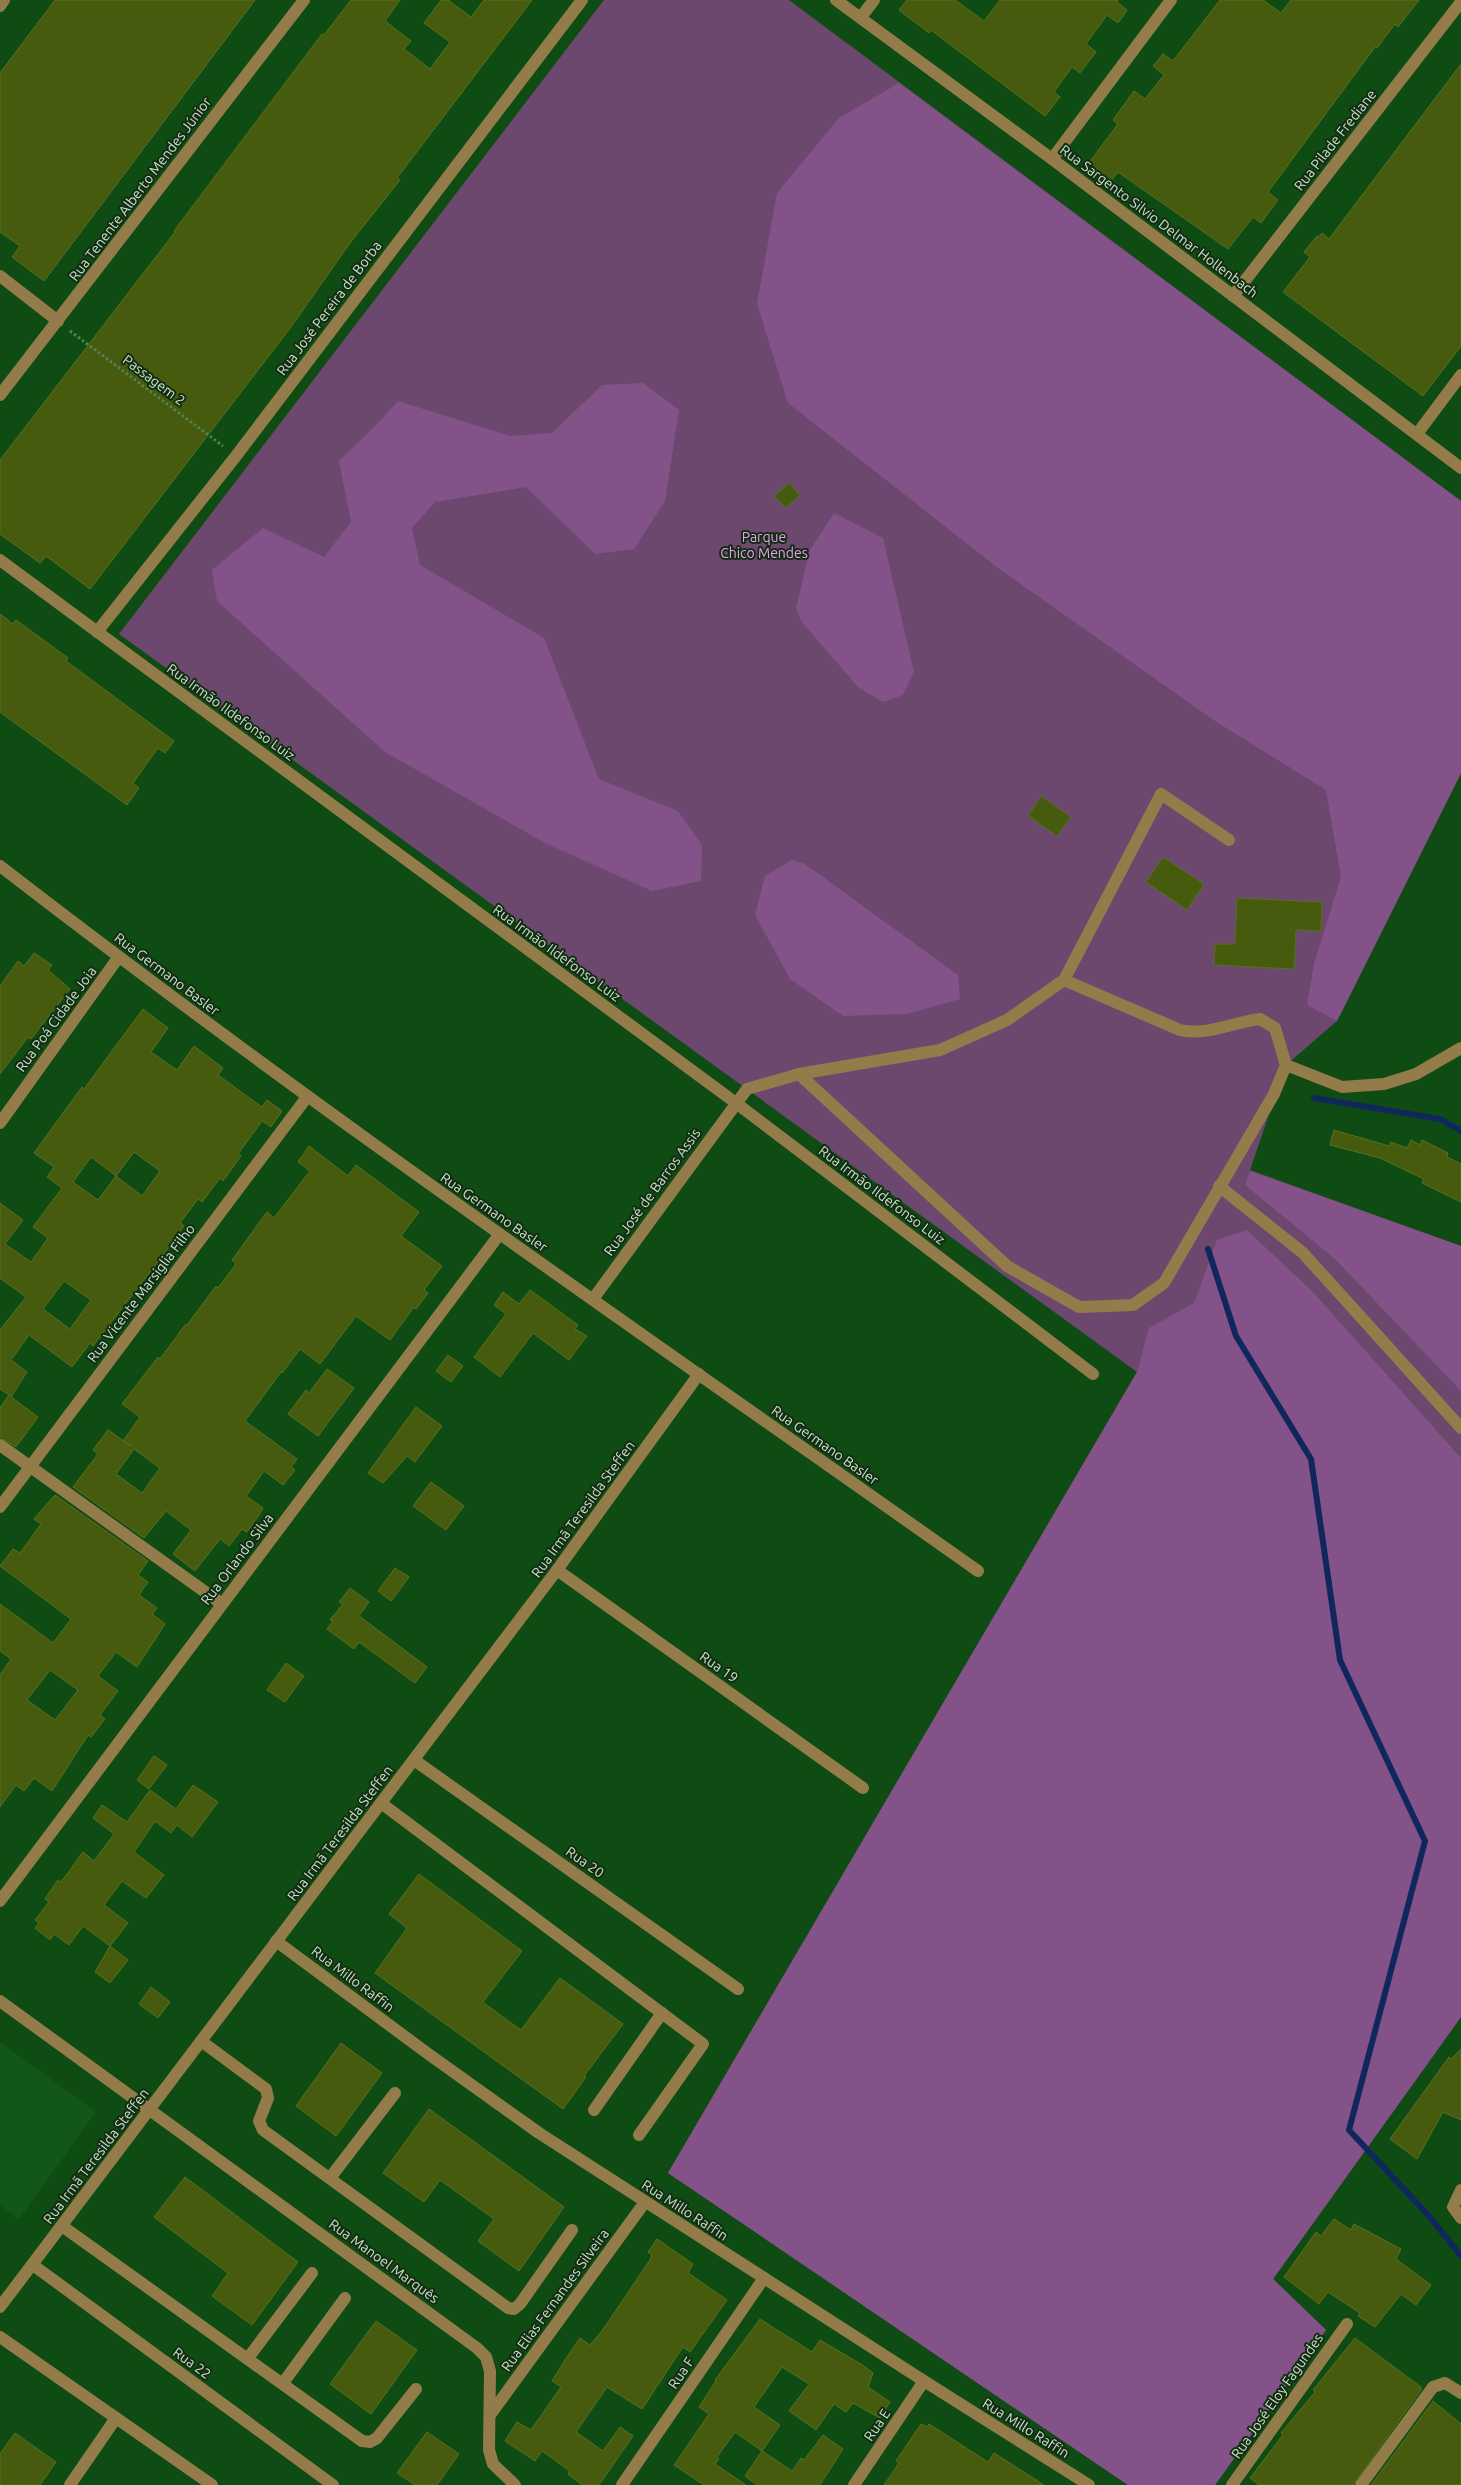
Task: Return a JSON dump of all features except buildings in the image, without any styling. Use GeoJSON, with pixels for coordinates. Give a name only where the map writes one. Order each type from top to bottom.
{"type":"FeatureCollection","features":[{"type":"Feature","properties":{"kind":"street"},"geometry":{"type":"LineString","coordinates":[[0,6],[4,0]]}},
{"type":"Feature","properties":{"kind":"street","name":"Rua Tenente Alberto Mendes Júnior"},"geometry":{"type":"LineString","coordinates":[[0,395],[304,0]]}},
{"type":"Feature","properties":{"kind":"street","name":"Rua José Pereira de Borba"},"geometry":{"type":"LineString","coordinates":[[97,632],[236,456],[582,0]]}},
{"type":"Feature","properties":{"kind":"street","name":"Rua Sargento Silvio Delmar Hollenbach"},"geometry":{"type":"LineString","coordinates":[[836,0],[1052,159],[1461,468]]}},
{"type":"Feature","properties":{"kind":"street"},"geometry":{"type":"LineString","coordinates":[[861,18],[874,0]]}},
{"type":"Feature","properties":{"kind":"street"},"geometry":{"type":"LineString","coordinates":[[1052,159],[1171,0]]}},
{"type":"Feature","properties":{"kind":"street","name":"Rua Pilade Frediane"},"geometry":{"type":"LineString","coordinates":[[1233,296],[1461,2]]}},
{"type":"Feature","properties":{"kind":"street"},"geometry":{"type":"LineString","coordinates":[[0,276],[58,322]]}},
{"type":"Feature","properties":{"kind":"street"},"geometry":{"type":"LineString","coordinates":[[1417,434],[1461,376]]}},
{"type":"Feature","properties":{"kind":"street","name":"Rua Irmão Ildefonso Luiz"},"geometry":{"type":"LineString","coordinates":[[0,560],[736,1103],[1093,1374]]}},
{"type":"Feature","properties":{"kind":"street"},"geometry":{"type":"LineString","coordinates":[[799,1074],[1008,1266],[1079,1307],[1133,1305],[1164,1283],[1274,1094],[1286,1065],[1275,1028],[1260,1019],[1223,1028],[1192,1032],[1180,1030],[1064,980],[1161,794],[1229,840]]}},
{"type":"Feature","properties":{"kind":"street","name":"Rua Germano Basler"},"geometry":{"type":"LineString","coordinates":[[0,866],[118,958],[307,1097],[499,1235],[978,1572]]}},
{"type":"Feature","properties":{"kind":"street","name":"Rua Poá Cidade Joia"},"geometry":{"type":"LineString","coordinates":[[0,1123],[118,958]]}},
{"type":"Feature","properties":{"kind":"street","name":"Rua José de Barros Assis"},"geometry":{"type":"LineString","coordinates":[[592,1299],[747,1089],[799,1074],[940,1050],[1007,1020],[1064,980]]}},
{"type":"Feature","properties":{"kind":"street"},"geometry":{"type":"LineString","coordinates":[[1286,1065],[1342,1087],[1384,1084],[1416,1074],[1461,1048]]}},
{"type":"Feature","properties":{"kind":"street","name":"Rua Vicente Marsiglia Filho"},"geometry":{"type":"LineString","coordinates":[[0,1507],[307,1097]]}},
{"type":"Feature","properties":{"kind":"street"},"geometry":{"type":"LineString","coordinates":[[1219,1186],[1303,1253],[1461,1428]]}},
{"type":"Feature","properties":{"kind":"street","name":"Rua Orlando Silva"},"geometry":{"type":"LineString","coordinates":[[0,1901],[499,1235]]}},
{"type":"Feature","properties":{"kind":"street","name":"Rua Irmã Teresilda Steffen"},"geometry":{"type":"LineString","coordinates":[[0,2306],[33,2265],[557,1570],[699,1374]]}},
{"type":"Feature","properties":{"kind":"street"},"geometry":{"type":"LineString","coordinates":[[0,1445],[222,1604]]}},
{"type":"Feature","properties":{"kind":"street","name":"Rua 19"},"geometry":{"type":"LineString","coordinates":[[557,1570],[863,1788]]}},
{"type":"Feature","properties":{"kind":"street","name":"Rua 20"},"geometry":{"type":"LineString","coordinates":[[414,1760],[738,1989]]}},
{"type":"Feature","properties":{"kind":"street"},"geometry":{"type":"LineString","coordinates":[[381,1803],[703,2044],[639,2135]]}},
{"type":"Feature","properties":{"kind":"street","name":"Rua Millo Raffin"},"geometry":{"type":"LineString","coordinates":[[276,1941],[523,2121],[645,2202],[1089,2485]]}},
{"type":"Feature","properties":{"kind":"street","name":"Rua Manoel Marquês"},"geometry":{"type":"LineString","coordinates":[[0,2001],[150,2108],[477,2348],[488,2364],[489,2450],[493,2464],[515,2485]]}},
{"type":"Feature","properties":{"kind":"street"},"geometry":{"type":"LineString","coordinates":[[594,2110],[662,2013]]}},
{"type":"Feature","properties":{"kind":"street"},"geometry":{"type":"LineString","coordinates":[[201,2042],[266,2089],[268,2098],[259,2121],[260,2126],[511,2309],[520,2304],[572,2230]]}},
{"type":"Feature","properties":{"kind":"street"},"geometry":{"type":"LineString","coordinates":[[330,2178],[395,2093]]}},
{"type":"Feature","properties":{"kind":"street"},"geometry":{"type":"LineString","coordinates":[[1461,2190],[1453,2207],[1461,2218]]}},
{"type":"Feature","properties":{"kind":"street","name":"Rua Elias Fernandes Silveira"},"geometry":{"type":"LineString","coordinates":[[490,2415],[645,2202]]}},
{"type":"Feature","properties":{"kind":"street"},"geometry":{"type":"LineString","coordinates":[[62,2226],[366,2442],[377,2438],[416,2389]]}},
{"type":"Feature","properties":{"kind":"street","name":"Rua 22"},"geometry":{"type":"LineString","coordinates":[[33,2265],[333,2485]]}},
{"type":"Feature","properties":{"kind":"street"},"geometry":{"type":"LineString","coordinates":[[248,2358],[312,2273]]}},
{"type":"Feature","properties":{"kind":"street","name":"Rua F"},"geometry":{"type":"LineString","coordinates":[[622,2485],[764,2278]]}},
{"type":"Feature","properties":{"kind":"street"},"geometry":{"type":"LineString","coordinates":[[283,2383],[345,2298]]}},
{"type":"Feature","properties":{"kind":"street","name":"Rua José Eloy Fagundes"},"geometry":{"type":"LineString","coordinates":[[1232,2485],[1346,2324]]}},
{"type":"Feature","properties":{"kind":"street"},"geometry":{"type":"LineString","coordinates":[[0,2337],[212,2485]]}},
{"type":"Feature","properties":{"kind":"street","name":"Rua E"},"geometry":{"type":"LineString","coordinates":[[854,2485],[924,2381]]}},
{"type":"Feature","properties":{"kind":"street"},"geometry":{"type":"LineString","coordinates":[[1361,2485],[1433,2386],[1445,2383],[1461,2394]]}},
{"type":"Feature","properties":{"kind":"street"},"geometry":{"type":"LineString","coordinates":[[70,2485],[116,2418]]}},
{"type":"Feature","properties":{"kind":"path","name":"Passagem 2"},"geometry":{"type":"LineString","coordinates":[[58,322],[236,456]]}},
{"type":"Feature","properties":{"kind":"shaded area"},"geometry":{"type":"Polygon","coordinates":[[[899,83],[1461,501],[1461,773],[1337,1021],[1307,1005],[1314,964],[1341,877],[1326,790],[1215,721],[998,568],[788,403],[757,304],[777,193],[839,118],[899,83]]]}},
{"type":"Feature","properties":{"kind":"shaded area"},"geometry":{"type":"Polygon","coordinates":[[[643,383],[679,410],[665,501],[634,549],[595,554],[526,487],[435,502],[412,528],[420,565],[544,638],[599,779],[678,811],[702,845],[701,881],[652,891],[545,843],[385,752],[217,601],[212,570],[263,528],[324,557],[351,522],[339,461],[398,401],[510,436],[552,433],[602,385],[643,383]]]}},
{"type":"Feature","properties":{"kind":"shaded area"},"geometry":{"type":"Polygon","coordinates":[[[834,513],[883,538],[914,672],[903,695],[883,702],[859,688],[801,621],[796,608],[810,550],[834,513]]]}},
{"type":"Feature","properties":{"kind":"shaded area"},"geometry":{"type":"Polygon","coordinates":[[[792,860],[805,864],[958,975],[960,999],[907,1014],[843,1016],[790,979],[755,915],[765,876],[792,860]]]}},
{"type":"Feature","properties":{"kind":"shaded area"},"geometry":{"type":"Polygon","coordinates":[[[1250,1171],[1461,1246],[1461,1391],[1335,1259],[1245,1185],[1250,1171]]]}},
{"type":"Feature","properties":{"kind":"shaded area"},"geometry":{"type":"Polygon","coordinates":[[[1247,1230],[1312,1291],[1461,1458],[1461,2017],[1273,2279],[1326,2330],[1215,2485],[1128,2485],[668,2173],[1137,1372],[1149,1328],[1194,1303],[1217,1240],[1247,1230]]]}},
{"type":"Feature","properties":{"kind":"shaded area"},"geometry":{"type":"Polygon","coordinates":[[[0,2042],[96,2112],[19,2219],[0,2205],[0,2042]]]}},
{"type":"Feature","properties":{"kind":"green space","name":"Parque Chico Mendes"},"geometry":{"type":"Polygon","coordinates":[[[604,0],[789,0],[1461,501],[1461,773],[1337,1021],[1286,1065],[1250,1170],[1461,1246],[1461,2017],[1273,2279],[1326,2330],[1215,2485],[1128,2485],[668,2173],[1137,1372],[119,634],[604,0]]]}},
{"type":"Feature","properties":{"kind":"waterway"},"geometry":{"type":"LineString","coordinates":[[1314,1098],[1440,1119],[1461,1131]]}},
{"type":"Feature","properties":{"kind":"waterway"},"geometry":{"type":"LineString","coordinates":[[1208,1249],[1236,1336],[1311,1459],[1340,1660],[1425,1841],[1349,2130],[1429,2216],[1461,2256]]}}]}
